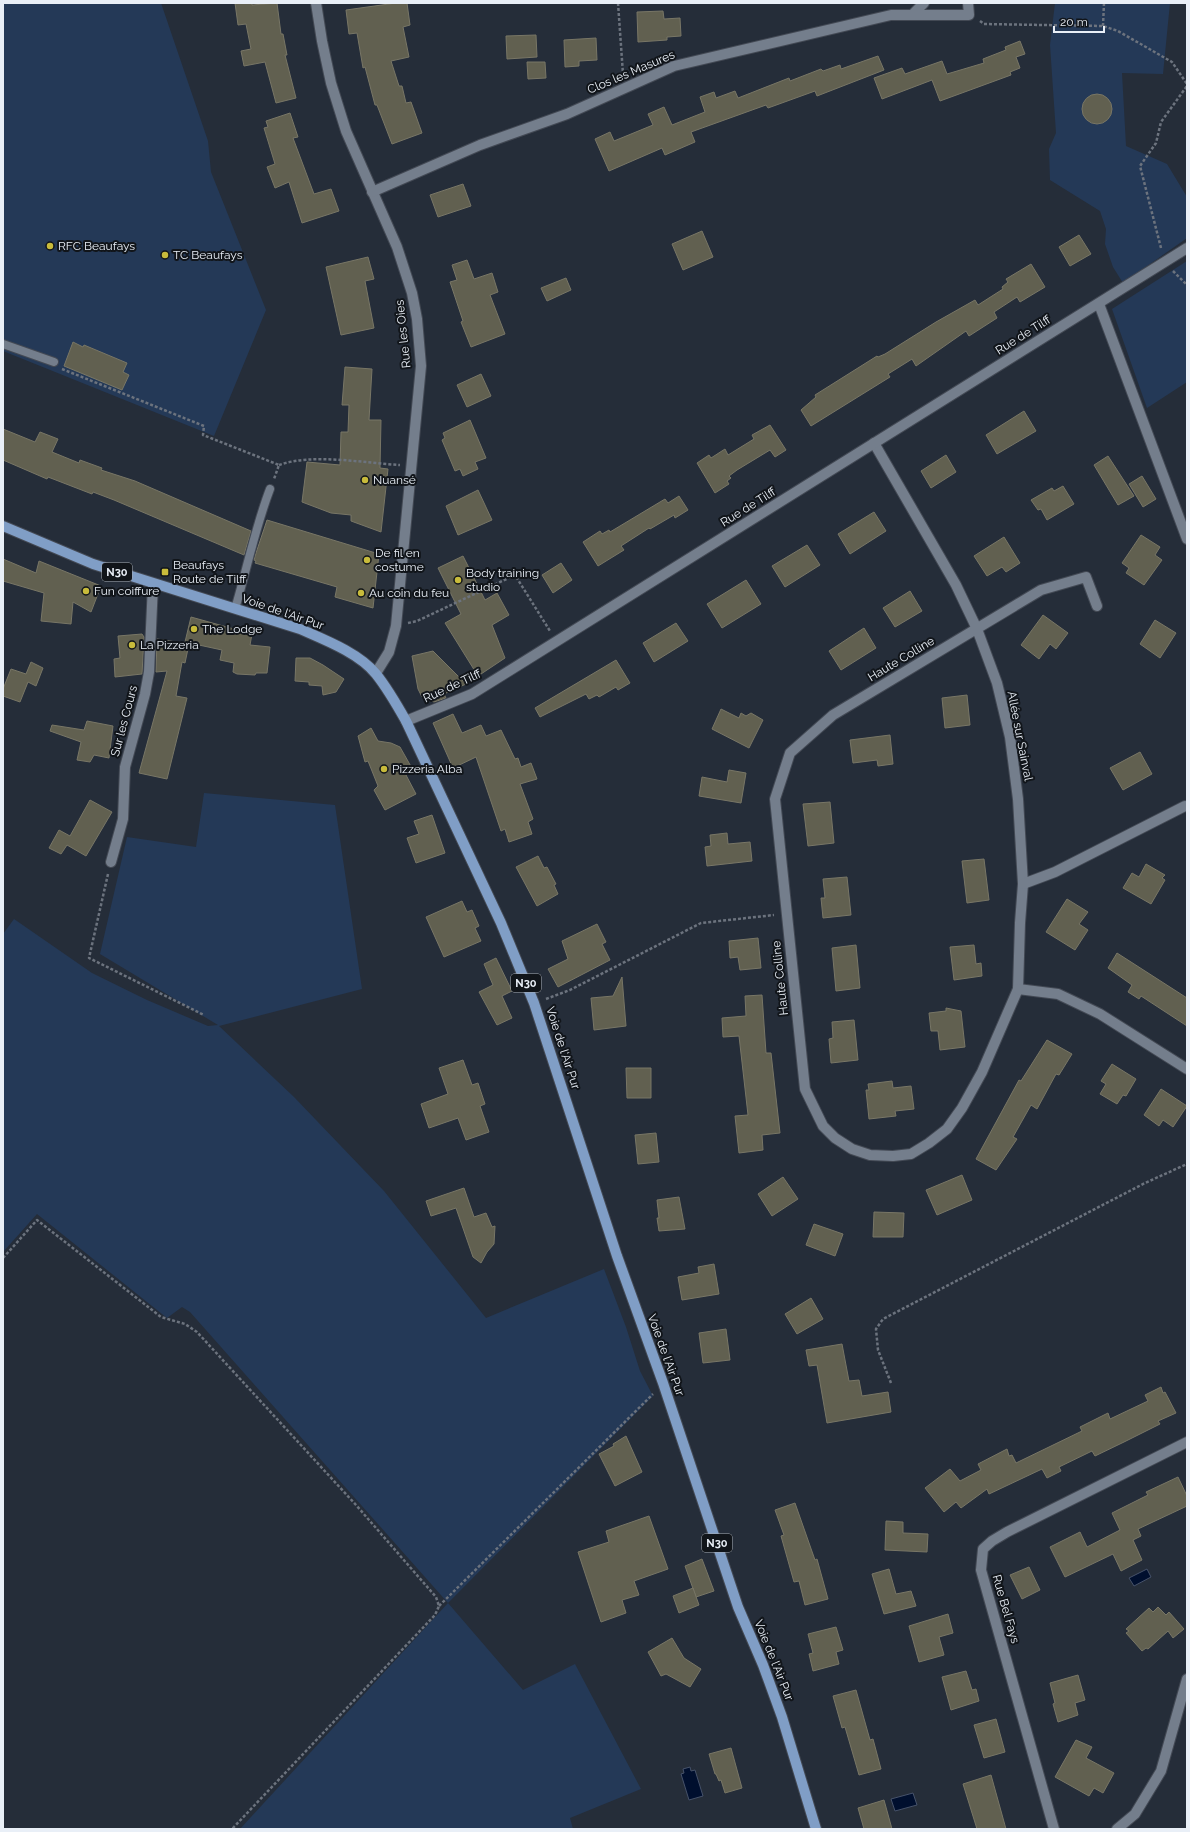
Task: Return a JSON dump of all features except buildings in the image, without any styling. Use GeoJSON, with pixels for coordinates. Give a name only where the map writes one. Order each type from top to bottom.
{"type":"FeatureCollection","features":[{"type":"Feature","properties":{"kind":"main road","name":"Voie de l'Air Pur"},"geometry":{"type":"LineString","coordinates":[[3,526],[93,564],[300,629],[331,642],[352,654],[376,673],[392,696],[406,721],[501,923],[534,1003],[617,1256],[663,1383],[738,1607],[763,1665],[784,1723],[816,1829]]}},
{"type":"Feature","properties":{"kind":"street","name":"Rue les Oies"},"geometry":{"type":"LineString","coordinates":[[316,3],[331,83],[346,131],[397,247],[412,293],[417,319],[421,366],[396,626],[389,652],[376,673]]}},
{"type":"Feature","properties":{"kind":"street"},"geometry":{"type":"LineString","coordinates":[[912,15],[924,3]]}},
{"type":"Feature","properties":{"kind":"street"},"geometry":{"type":"LineString","coordinates":[[968,3],[969,15]]}},
{"type":"Feature","properties":{"kind":"street","name":"Clos les Masures"},"geometry":{"type":"LineString","coordinates":[[372,192],[480,145],[567,114],[681,64],[891,16],[969,15]]}},
{"type":"Feature","properties":{"kind":"street","name":"Rue de Tilff"},"geometry":{"type":"LineString","coordinates":[[406,721],[472,694],[1187,248]]}},
{"type":"Feature","properties":{"kind":"street"},"geometry":{"type":"LineString","coordinates":[[1099,304],[1187,539]]}},
{"type":"Feature","properties":{"kind":"street","name":"Allée sur Sainval"},"geometry":{"type":"LineString","coordinates":[[874,443],[956,585],[977,629],[997,683],[1010,737],[1018,799],[1023,884],[1018,989]]}},
{"type":"Feature","properties":{"kind":"street"},"geometry":{"type":"LineString","coordinates":[[977,629],[1041,590],[1086,577],[1097,606]]}},
{"type":"Feature","properties":{"kind":"street","name":"Sur les Cours"},"geometry":{"type":"LineString","coordinates":[[110,862],[123,819],[125,767],[145,694],[149,672],[153,584]]}},
{"type":"Feature","properties":{"kind":"street","name":"Haute Colline"},"geometry":{"type":"LineString","coordinates":[[977,629],[833,715],[790,753],[774,799],[805,1089],[823,1126],[835,1138],[852,1149],[870,1155],[892,1156],[911,1154],[929,1143],[946,1129],[962,1108],[982,1072],[1018,989]]}},
{"type":"Feature","properties":{"kind":"street"},"geometry":{"type":"LineString","coordinates":[[1023,884],[1055,872],[1185,806]]}},
{"type":"Feature","properties":{"kind":"street"},"geometry":{"type":"LineString","coordinates":[[1018,989],[1058,994],[1100,1014],[1187,1069]]}},
{"type":"Feature","properties":{"kind":"street","name":"Rue Bel Fays"},"geometry":{"type":"LineString","coordinates":[[1054,1829],[981,1570],[983,1549],[992,1541],[1007,1532],[1187,1442]]}},
{"type":"Feature","properties":{"kind":"street"},"geometry":{"type":"LineString","coordinates":[[1117,1829],[1135,1814],[1161,1771],[1187,1679]]}},
{"type":"Feature","properties":{"kind":"lane"},"geometry":{"type":"LineString","coordinates":[[3,344],[54,362]]}},
{"type":"Feature","properties":{"kind":"lane"},"geometry":{"type":"LineString","coordinates":[[235,609],[249,564],[259,520],[270,489]]}},
{"type":"Feature","properties":{"kind":"path"},"geometry":{"type":"LineString","coordinates":[[618,3],[624,88]]}},
{"type":"Feature","properties":{"kind":"path"},"geometry":{"type":"LineString","coordinates":[[1103,26],[1104,3]]}},
{"type":"Feature","properties":{"kind":"path"},"geometry":{"type":"LineString","coordinates":[[969,15],[984,24],[1103,26],[1118,30],[1172,62],[1187,85],[1161,122],[1156,143],[1140,166],[1164,262],[1187,285]]}},
{"type":"Feature","properties":{"kind":"path"},"geometry":{"type":"LineString","coordinates":[[54,362],[66,372],[204,426],[203,435],[279,465],[294,460],[309,459],[411,466]]}},
{"type":"Feature","properties":{"kind":"path"},"geometry":{"type":"LineString","coordinates":[[270,489],[279,465]]}},
{"type":"Feature","properties":{"kind":"path"},"geometry":{"type":"LineString","coordinates":[[396,626],[417,621],[515,575],[556,641]]}},
{"type":"Feature","properties":{"kind":"path"},"geometry":{"type":"LineString","coordinates":[[110,862],[88,958],[204,1016]]}},
{"type":"Feature","properties":{"kind":"path"},"geometry":{"type":"LineString","coordinates":[[534,1003],[570,990],[701,922],[787,913]]}},
{"type":"Feature","properties":{"kind":"path"},"geometry":{"type":"LineString","coordinates":[[891,1383],[878,1350],[876,1329],[883,1319],[1145,1183],[1187,1164]]}},
{"type":"Feature","properties":{"kind":"path"},"geometry":{"type":"LineString","coordinates":[[3,1258],[37,1220],[161,1317],[185,1324],[197,1332],[356,1505],[436,1597],[439,1606]]}},
{"type":"Feature","properties":{"kind":"path"},"geometry":{"type":"LineString","coordinates":[[232,1829],[435,1615],[439,1606],[663,1383]]}},
{"type":"Feature","properties":{"kind":"shaded area"},"geometry":{"type":"Polygon","coordinates":[[[3,3],[161,3],[208,141],[211,172],[266,310],[214,436],[3,351],[3,3]]]}},
{"type":"Feature","properties":{"kind":"shaded area"},"geometry":{"type":"Polygon","coordinates":[[[1055,3],[1170,3],[1163,74],[1122,73],[1126,146],[1167,164],[1187,197],[1187,238],[1123,283],[1113,267],[1105,244],[1106,229],[1100,211],[1050,180],[1049,149],[1056,133],[1050,45],[1055,3]]]}},
{"type":"Feature","properties":{"kind":"shaded area"},"geometry":{"type":"Polygon","coordinates":[[[1187,261],[1187,382],[1147,408],[1112,309],[1187,261]]]}},
{"type":"Feature","properties":{"kind":"shaded area"},"geometry":{"type":"Polygon","coordinates":[[[204,793],[335,805],[362,989],[219,1026],[294,1097],[384,1191],[486,1318],[604,1269],[626,1327],[640,1371],[653,1396],[448,1603],[190,1312],[182,1307],[167,1318],[37,1214],[3,1252],[3,934],[14,919],[92,973],[147,1000],[208,1026],[218,1025],[100,954],[127,837],[196,847],[204,793]]]}},
{"type":"Feature","properties":{"kind":"shaded area"},"geometry":{"type":"Polygon","coordinates":[[[1147,1569],[1151,1577],[1134,1586],[1129,1578],[1147,1569]]]}},
{"type":"Feature","properties":{"kind":"shaded area"},"geometry":{"type":"Polygon","coordinates":[[[448,1603],[523,1690],[575,1664],[641,1789],[570,1818],[573,1829],[240,1829],[448,1603]]]}},
{"type":"Feature","properties":{"kind":"shaded area"},"geometry":{"type":"Polygon","coordinates":[[[690,1767],[691,1771],[695,1770],[703,1796],[689,1800],[681,1774],[684,1773],[683,1769],[690,1767]]]}},
{"type":"Feature","properties":{"kind":"shaded area"},"geometry":{"type":"Polygon","coordinates":[[[913,1793],[917,1805],[895,1811],[891,1799],[913,1793]]]}},
{"type":"Feature","properties":{"kind":"place","name":"RFC Beaufays"},"geometry":{"type":"Point","coordinates":[50,246]}},
{"type":"Feature","properties":{"kind":"place","name":"TC Beaufays"},"geometry":{"type":"Point","coordinates":[165,255]}},
{"type":"Feature","properties":{"kind":"place","name":"Nuansé"},"geometry":{"type":"Point","coordinates":[365,480]}},
{"type":"Feature","properties":{"kind":"place","name":"De fil en costume"},"geometry":{"type":"Point","coordinates":[367,560]}},
{"type":"Feature","properties":{"kind":"place","name":"Beaufays Route de Tilff"},"geometry":{"type":"Point","coordinates":[165,572]}},
{"type":"Feature","properties":{"kind":"place","name":"Body training studio"},"geometry":{"type":"Point","coordinates":[458,580]}},
{"type":"Feature","properties":{"kind":"place","name":"Fun coiffure"},"geometry":{"type":"Point","coordinates":[86,591]}},
{"type":"Feature","properties":{"kind":"place","name":"Au coin du feu"},"geometry":{"type":"Point","coordinates":[361,593]}},
{"type":"Feature","properties":{"kind":"place","name":"The Lodge"},"geometry":{"type":"Point","coordinates":[194,629]}},
{"type":"Feature","properties":{"kind":"place","name":"La Pizzeria"},"geometry":{"type":"Point","coordinates":[132,645]}},
{"type":"Feature","properties":{"kind":"place","name":"Pizzeria Alba"},"geometry":{"type":"Point","coordinates":[384,769]}}]}
